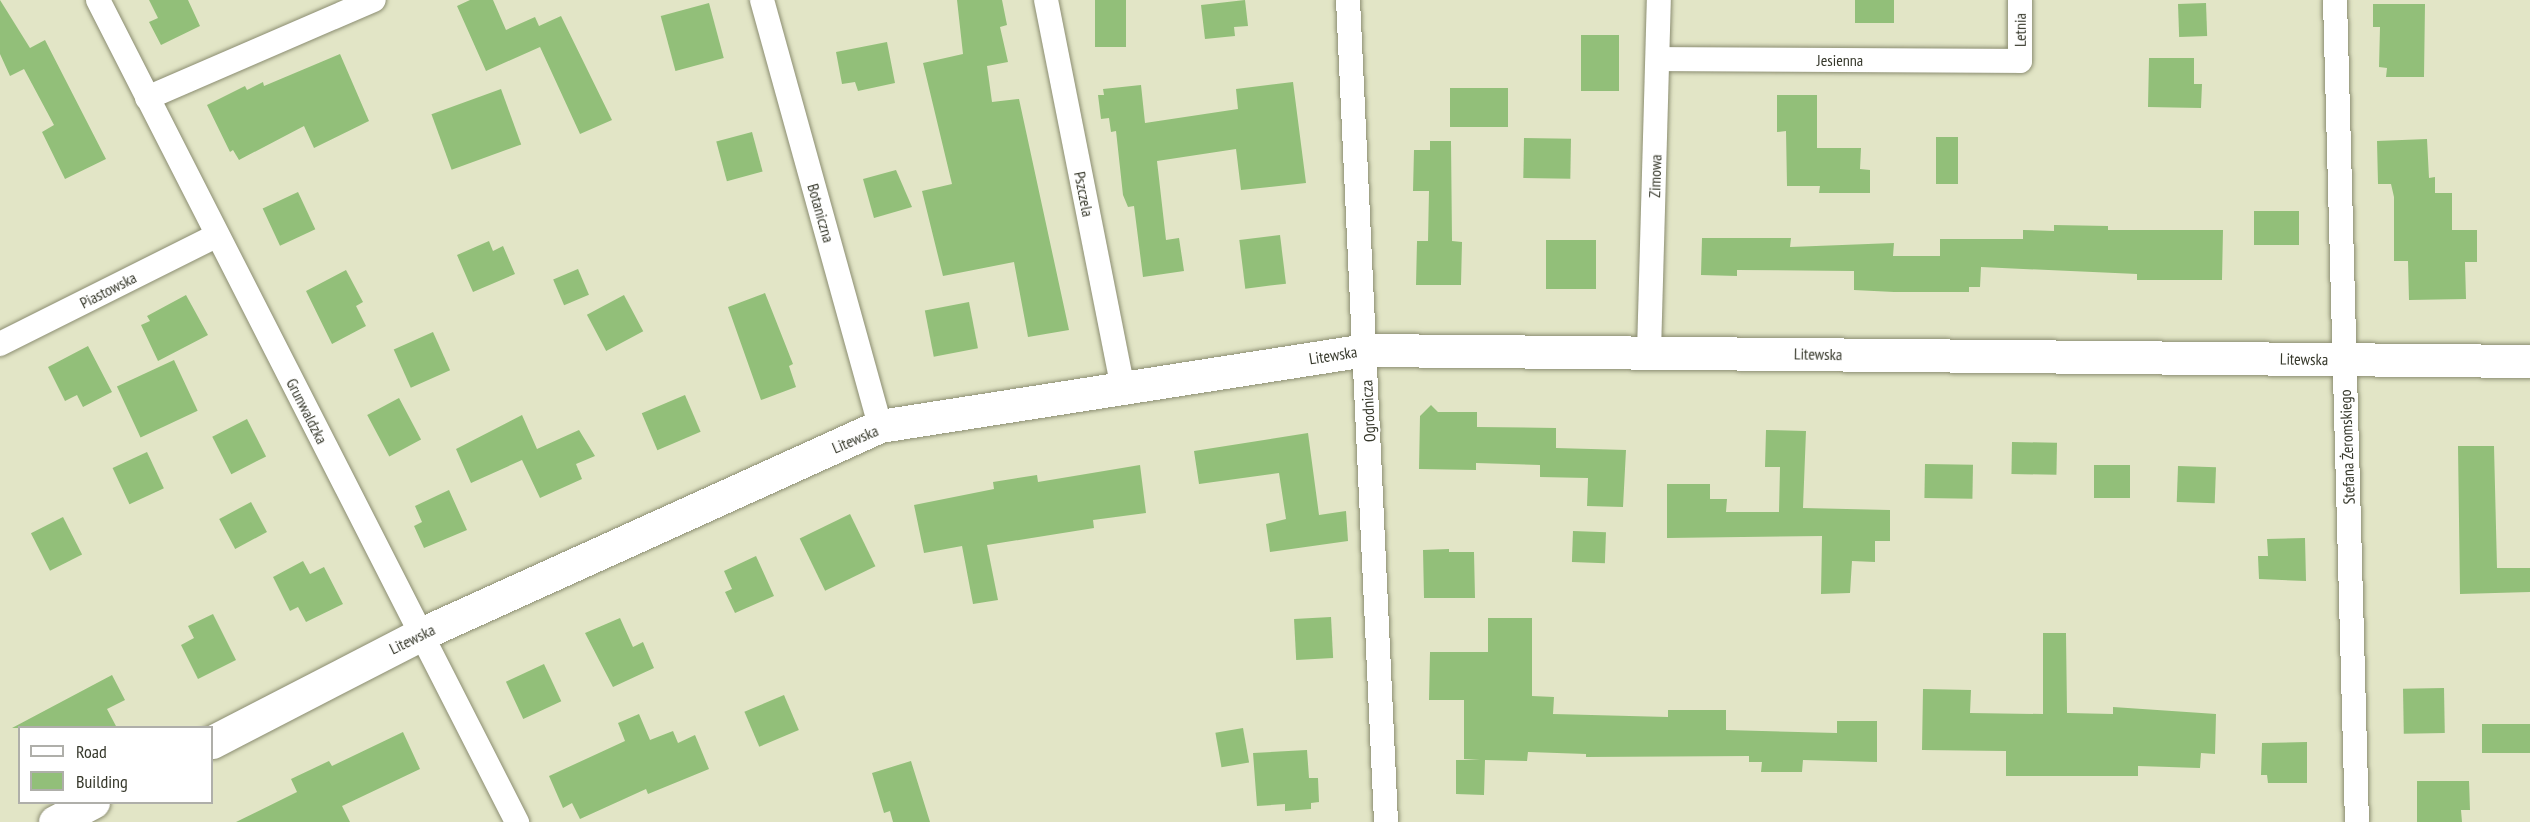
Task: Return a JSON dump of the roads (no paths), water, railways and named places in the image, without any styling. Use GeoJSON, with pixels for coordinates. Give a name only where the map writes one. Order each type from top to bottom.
{"type":"FeatureCollection","features":[{"type":"Feature","properties":{"kind":"main road","name":"Litewska"},"geometry":{"type":"LineString","coordinates":[[213,741],[420,634],[880,426],[1365,350],[2530,361]]}},
{"type":"Feature","properties":{"kind":"main road"},"geometry":{"type":"LineString","coordinates":[[55,822],[89,804]]}},
{"type":"Feature","properties":{"kind":"street","name":"Grunwaldzka"},"geometry":{"type":"LineString","coordinates":[[98,0],[216,236],[517,822]]}},
{"type":"Feature","properties":{"kind":"street"},"geometry":{"type":"LineString","coordinates":[[147,98],[374,0]]}},
{"type":"Feature","properties":{"kind":"street","name":"Botaniczna"},"geometry":{"type":"LineString","coordinates":[[762,0],[880,426]]}},
{"type":"Feature","properties":{"kind":"street","name":"Pszczela"},"geometry":{"type":"LineString","coordinates":[[1046,0],[1123,388]]}},
{"type":"Feature","properties":{"kind":"street","name":"Ogrodnicza"},"geometry":{"type":"LineString","coordinates":[[1348,0],[1386,822]]}},
{"type":"Feature","properties":{"kind":"street","name":"Zimowa"},"geometry":{"type":"LineString","coordinates":[[1649,352],[1659,0]]}},
{"type":"Feature","properties":{"kind":"street","name":"Letnia"},"geometry":{"type":"LineString","coordinates":[[2020,0],[2020,61]]}},
{"type":"Feature","properties":{"kind":"street","name":"Stefana Żeromskiego"},"geometry":{"type":"LineString","coordinates":[[2335,0],[2357,822]]}},
{"type":"Feature","properties":{"kind":"street","name":"Jesienna"},"geometry":{"type":"LineString","coordinates":[[1659,59],[2020,61]]}},
{"type":"Feature","properties":{"kind":"street","name":"Piastowska"},"geometry":{"type":"LineString","coordinates":[[0,344],[216,236]]}}]}
